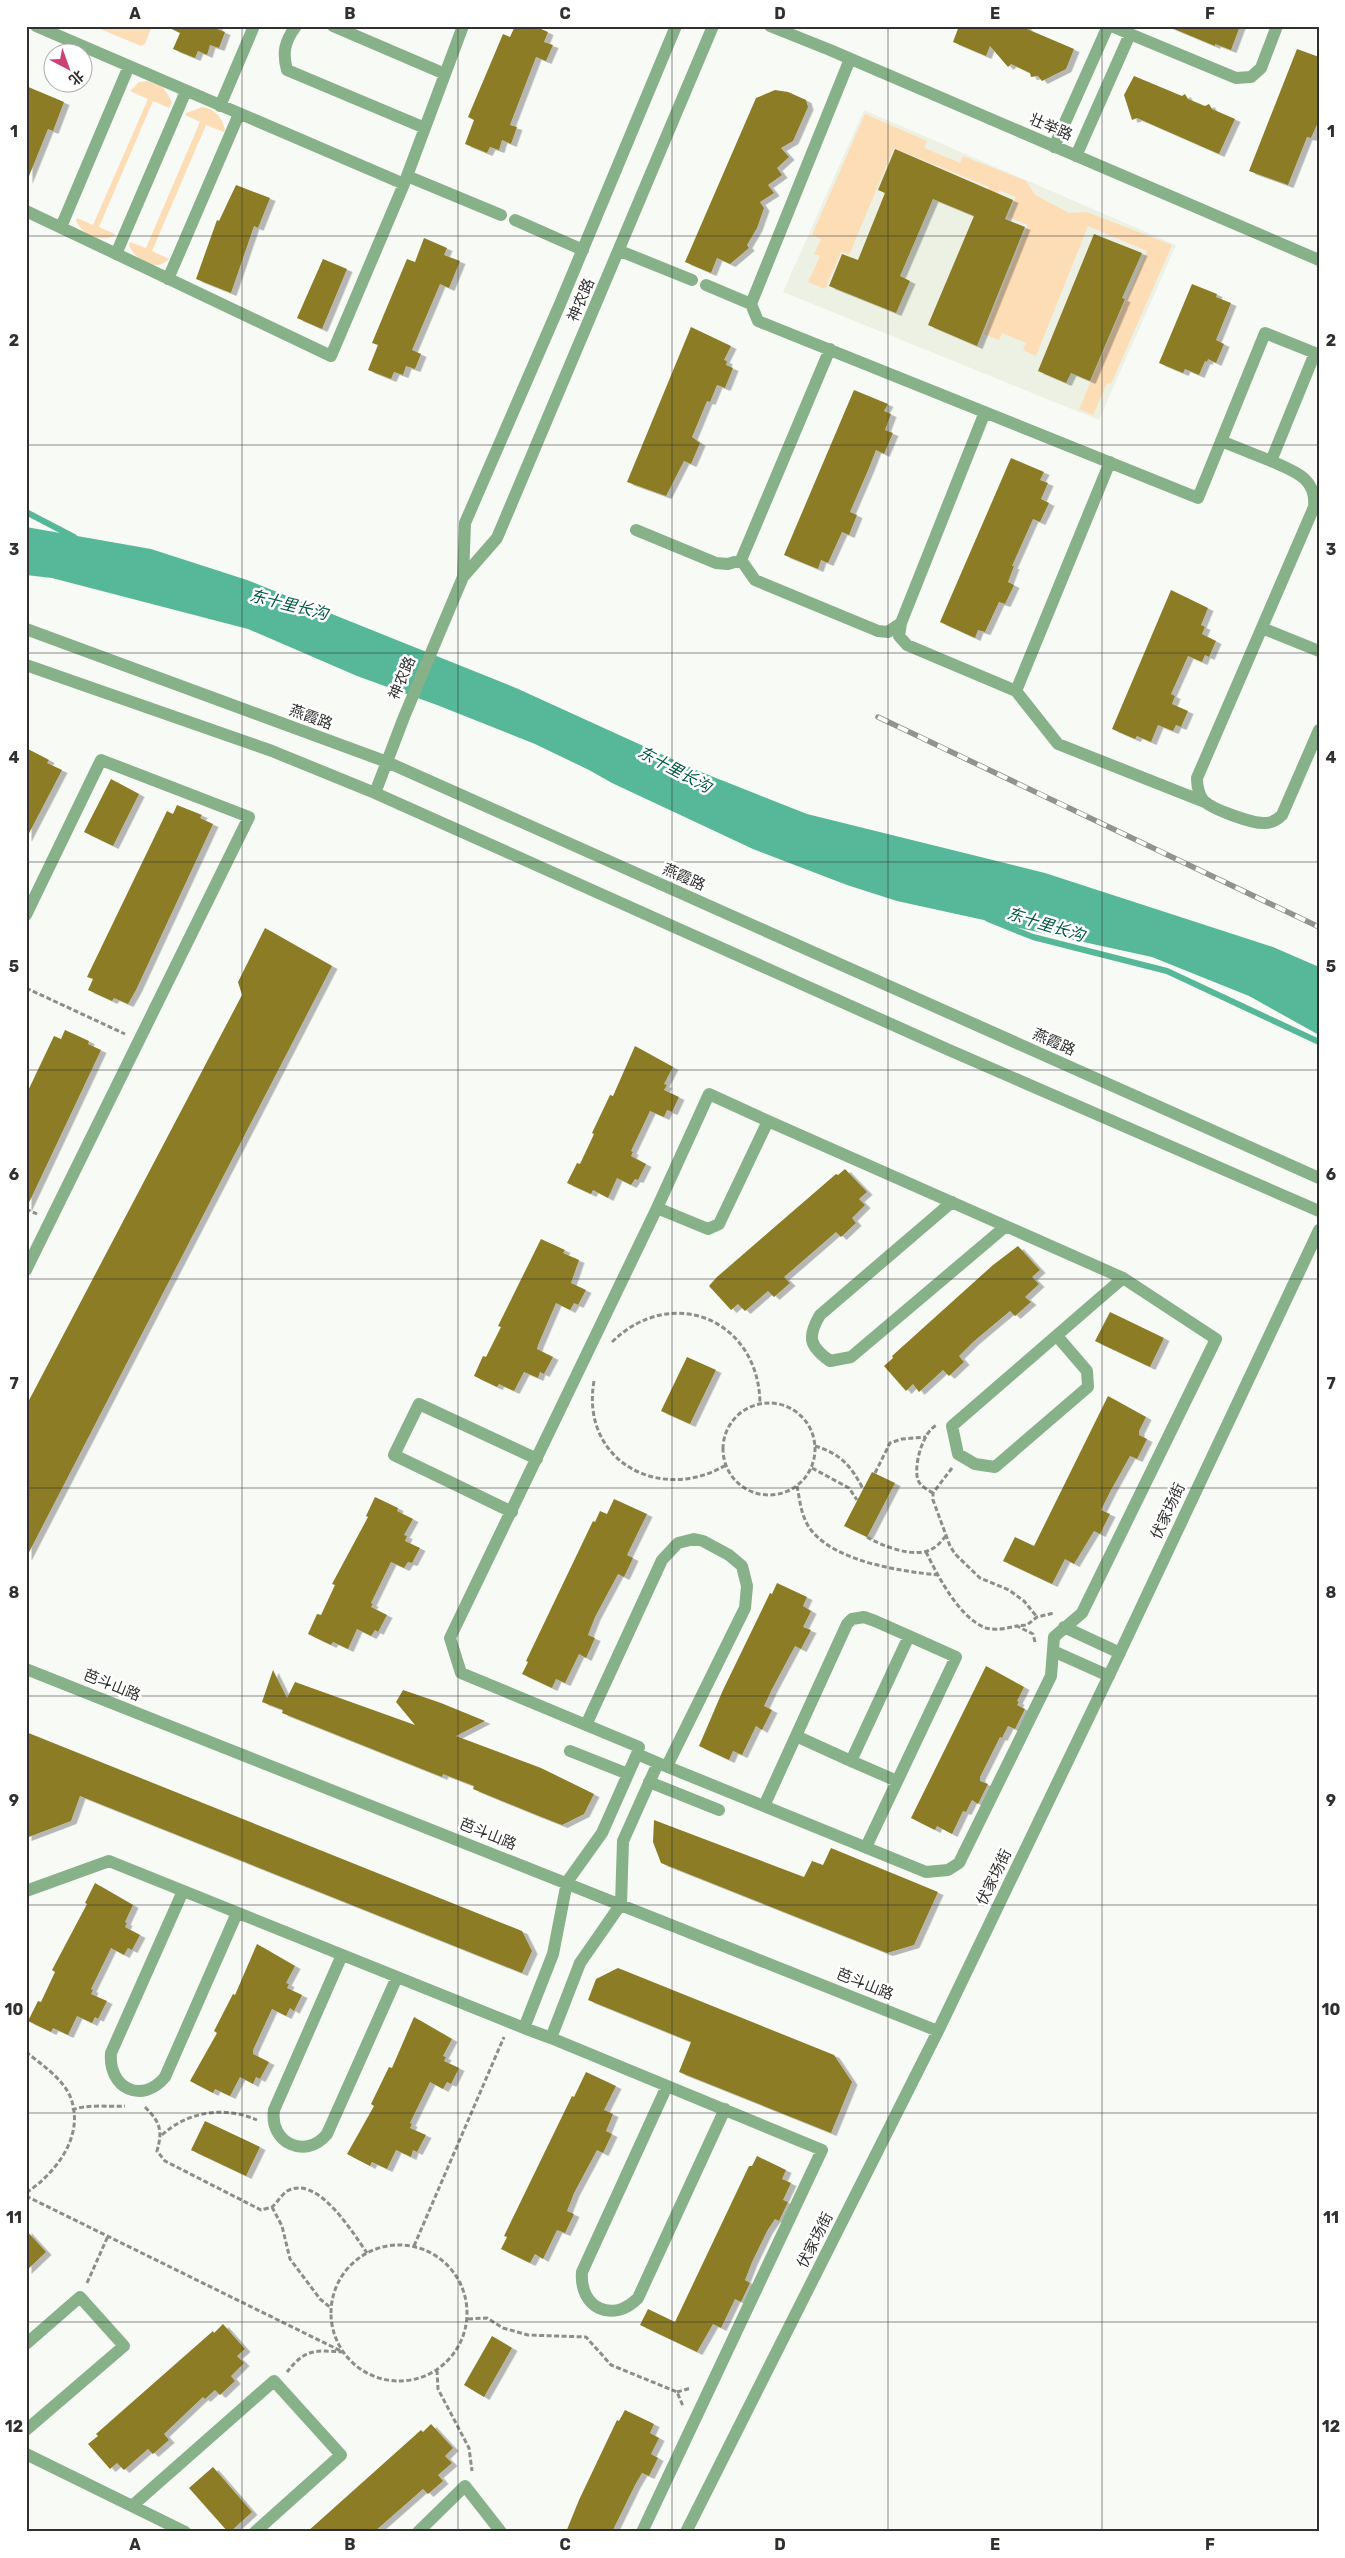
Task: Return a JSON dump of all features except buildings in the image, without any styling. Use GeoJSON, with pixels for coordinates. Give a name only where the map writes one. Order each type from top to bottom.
{"type":"FeatureCollection","features":[{"type":"Feature","properties":{"kind":"street"},"geometry":{"type":"LineString","coordinates":[[36,26],[239,114],[405,180],[501,215]]}},
{"type":"Feature","properties":{"kind":"street"},"geometry":{"type":"LineString","coordinates":[[220,106],[254,26]]}},
{"type":"Feature","properties":{"kind":"street"},"geometry":{"type":"LineString","coordinates":[[296,26],[285,43],[283,57],[287,70],[425,128]]}},
{"type":"Feature","properties":{"kind":"street"},"geometry":{"type":"LineString","coordinates":[[333,26],[445,74]]}},
{"type":"Feature","properties":{"kind":"street"},"geometry":{"type":"LineString","coordinates":[[26,211],[331,356],[405,180],[463,26]]}},
{"type":"Feature","properties":{"kind":"street","name":"神农路"},"geometry":{"type":"LineString","coordinates":[[463,577],[464,523],[583,250],[676,26]]}},
{"type":"Feature","properties":{"kind":"street","name":"神农路"},"geometry":{"type":"LineString","coordinates":[[375,793],[404,717],[463,577],[497,538],[620,251],[713,26]]}},
{"type":"Feature","properties":{"kind":"street","name":"壮举路"},"geometry":{"type":"LineString","coordinates":[[770,26],[850,58],[1319,260]]}},
{"type":"Feature","properties":{"kind":"street"},"geometry":{"type":"LineString","coordinates":[[1054,147],[1108,26]]}},
{"type":"Feature","properties":{"kind":"street"},"geometry":{"type":"LineString","coordinates":[[1112,26],[1236,78],[1251,77],[1261,68],[1277,26]]}},
{"type":"Feature","properties":{"kind":"street"},"geometry":{"type":"LineString","coordinates":[[1076,156],[1130,34]]}},
{"type":"Feature","properties":{"kind":"street"},"geometry":{"type":"LineString","coordinates":[[850,58],[751,304],[758,321],[1198,498],[1265,333],[1315,353],[1271,461]]}},
{"type":"Feature","properties":{"kind":"street"},"geometry":{"type":"LineString","coordinates":[[61,228],[128,66]]}},
{"type":"Feature","properties":{"kind":"street"},"geometry":{"type":"LineString","coordinates":[[116,254],[186,91]]}},
{"type":"Feature","properties":{"kind":"street"},"geometry":{"type":"LineString","coordinates":[[168,278],[239,114]]}},
{"type":"Feature","properties":{"kind":"street"},"geometry":{"type":"LineString","coordinates":[[515,220],[583,250]]}},
{"type":"Feature","properties":{"kind":"street"},"geometry":{"type":"LineString","coordinates":[[620,251],[692,280]]}},
{"type":"Feature","properties":{"kind":"street"},"geometry":{"type":"LineString","coordinates":[[706,285],[751,304]]}},
{"type":"Feature","properties":{"kind":"street"},"geometry":{"type":"LineString","coordinates":[[636,530],[716,563],[728,564],[741,560],[830,350]]}},
{"type":"Feature","properties":{"kind":"street"},"geometry":{"type":"LineString","coordinates":[[985,412],[901,623],[899,636],[907,645],[1016,691],[1058,744],[1256,823],[1270,823],[1282,815],[1319,730]]}},
{"type":"Feature","properties":{"kind":"street"},"geometry":{"type":"LineString","coordinates":[[1207,803],[1199,793],[1197,778],[1314,508],[1315,500],[1312,487],[1299,474],[1221,441]]}},
{"type":"Feature","properties":{"kind":"street"},"geometry":{"type":"LineString","coordinates":[[1016,691],[1110,462]]}},
{"type":"Feature","properties":{"kind":"street"},"geometry":{"type":"LineString","coordinates":[[741,560],[756,580],[878,631],[888,632],[901,623]]}},
{"type":"Feature","properties":{"kind":"street"},"geometry":{"type":"LineString","coordinates":[[1262,628],[1319,651]]}},
{"type":"Feature","properties":{"kind":"street","name":"燕霞路"},"geometry":{"type":"LineString","coordinates":[[26,629],[387,762],[1319,1178]]}},
{"type":"Feature","properties":{"kind":"street"},"geometry":{"type":"LineString","coordinates":[[26,666],[272,752],[375,793],[949,1050],[1319,1211]]}},
{"type":"Feature","properties":{"kind":"street"},"geometry":{"type":"LineString","coordinates":[[26,915],[101,760],[249,817],[26,1270]]}},
{"type":"Feature","properties":{"kind":"street"},"geometry":{"type":"LineString","coordinates":[[524,2028],[553,1954],[567,1882],[602,1832],[639,1747],[461,1673],[450,1638],[657,1208],[709,1094],[1123,1278],[1216,1339],[1082,1614],[1064,1627],[1054,1638],[1051,1676],[959,1863],[948,1870],[926,1872],[637,1754]]}},
{"type":"Feature","properties":{"kind":"street"},"geometry":{"type":"LineString","coordinates":[[657,1208],[708,1229],[719,1224],[768,1121]]}},
{"type":"Feature","properties":{"kind":"street"},"geometry":{"type":"LineString","coordinates":[[952,1202],[820,1314],[812,1328],[811,1340],[817,1352],[830,1361],[851,1357],[1006,1226]]}},
{"type":"Feature","properties":{"kind":"street","name":"伏家场街"},"geometry":{"type":"LineString","coordinates":[[686,2532],[938,2031],[1120,1653],[1319,1230]]}},
{"type":"Feature","properties":{"kind":"street"},"geometry":{"type":"LineString","coordinates":[[1057,1336],[1087,1371],[1088,1387],[995,1467],[975,1464],[958,1454],[952,1426],[1123,1278]]}},
{"type":"Feature","properties":{"kind":"street"},"geometry":{"type":"LineString","coordinates":[[512,1512],[394,1455],[419,1404],[537,1459]]}},
{"type":"Feature","properties":{"kind":"street"},"geometry":{"type":"LineString","coordinates":[[551,2038],[580,1963],[621,1904],[623,1841],[649,1782],[662,1764],[745,1608],[747,1596],[742,1566],[737,1560],[703,1541],[694,1539],[678,1543],[662,1560],[586,1725]]}},
{"type":"Feature","properties":{"kind":"street"},"geometry":{"type":"LineString","coordinates":[[764,1806],[847,1624],[852,1619],[864,1617],[875,1621],[956,1657],[866,1847]]}},
{"type":"Feature","properties":{"kind":"street"},"geometry":{"type":"LineString","coordinates":[[1064,1627],[1120,1653]]}},
{"type":"Feature","properties":{"kind":"street"},"geometry":{"type":"LineString","coordinates":[[851,1761],[909,1636]]}},
{"type":"Feature","properties":{"kind":"street"},"geometry":{"type":"LineString","coordinates":[[1053,1651],[1109,1676]]}},
{"type":"Feature","properties":{"kind":"street","name":"芭斗山路"},"geometry":{"type":"LineString","coordinates":[[26,1669],[567,1882],[938,2031]]}},
{"type":"Feature","properties":{"kind":"street"},"geometry":{"type":"LineString","coordinates":[[796,1736],[897,1781]]}},
{"type":"Feature","properties":{"kind":"street"},"geometry":{"type":"LineString","coordinates":[[570,1750],[628,1774]]}},
{"type":"Feature","properties":{"kind":"street"},"geometry":{"type":"LineString","coordinates":[[649,1782],[719,1810]]}},
{"type":"Feature","properties":{"kind":"street"},"geometry":{"type":"LineString","coordinates":[[26,1891],[109,1861],[551,2038],[822,2150],[642,2532]]}},
{"type":"Feature","properties":{"kind":"street"},"geometry":{"type":"LineString","coordinates":[[183,1891],[111,2054],[112,2071],[122,2085],[129,2089],[145,2090],[153,2088],[165,2077],[237,1913]]}},
{"type":"Feature","properties":{"kind":"street"},"geometry":{"type":"LineString","coordinates":[[342,1955],[274,2110],[274,2128],[284,2142],[292,2146],[308,2147],[322,2140],[327,2134],[397,1977]]}},
{"type":"Feature","properties":{"kind":"street"},"geometry":{"type":"LineString","coordinates":[[667,2086],[582,2272],[583,2291],[588,2299],[603,2310],[623,2309],[638,2298],[725,2109]]}},
{"type":"Feature","properties":{"kind":"street"},"geometry":{"type":"LineString","coordinates":[[26,2344],[80,2297],[124,2346],[26,2430]]}},
{"type":"Feature","properties":{"kind":"street"},"geometry":{"type":"LineString","coordinates":[[132,2506],[274,2381],[341,2455],[255,2532]]}},
{"type":"Feature","properties":{"kind":"street"},"geometry":{"type":"LineString","coordinates":[[26,2454],[185,2532]]}},
{"type":"Feature","properties":{"kind":"street"},"geometry":{"type":"LineString","coordinates":[[418,2532],[465,2486],[501,2532]]}},
{"type":"Feature","properties":{"kind":"path"},"geometry":{"type":"LineString","coordinates":[[26,988],[139,1040]]}},
{"type":"Feature","properties":{"kind":"path"},"geometry":{"type":"LineString","coordinates":[[611,1343],[639,1321],[656,1315],[691,1314],[709,1319],[738,1339],[748,1353],[756,1370],[760,1387],[760,1404]]}},
{"type":"Feature","properties":{"kind":"path"},"geometry":{"type":"LineString","coordinates":[[595,1375],[592,1392],[592,1410],[597,1427],[611,1450],[630,1468],[646,1476],[673,1481],[701,1478],[726,1465]]}},
{"type":"Feature","properties":{"kind":"path"},"geometry":{"type":"LineString","coordinates":[[760,1404],[780,1404],[801,1416],[808,1424],[815,1446],[812,1468],[797,1486],[774,1495],[750,1491],[732,1476],[726,1465],[724,1447],[728,1429],[735,1418],[760,1404]]}},
{"type":"Feature","properties":{"kind":"path"},"geometry":{"type":"LineString","coordinates":[[933,1493],[919,1482],[916,1472],[926,1437],[933,1427],[940,1423],[952,1426]]}},
{"type":"Feature","properties":{"kind":"path"},"geometry":{"type":"LineString","coordinates":[[875,1473],[890,1443],[902,1439],[926,1437]]}},
{"type":"Feature","properties":{"kind":"path"},"geometry":{"type":"LineString","coordinates":[[815,1446],[835,1454],[846,1462],[863,1489]]}},
{"type":"Feature","properties":{"kind":"path"},"geometry":{"type":"LineString","coordinates":[[958,1454],[953,1467],[933,1493],[933,1500],[950,1546],[971,1570],[987,1582],[1010,1590],[1024,1601],[1037,1617]]}},
{"type":"Feature","properties":{"kind":"path"},"geometry":{"type":"LineString","coordinates":[[812,1468],[849,1488],[857,1500]]}},
{"type":"Feature","properties":{"kind":"path"},"geometry":{"type":"LineString","coordinates":[[797,1486],[803,1515],[810,1529],[824,1544],[869,1562],[938,1576]]}},
{"type":"Feature","properties":{"kind":"path"},"geometry":{"type":"LineString","coordinates":[[867,1537],[882,1546],[897,1550],[926,1552],[947,1535]]}},
{"type":"Feature","properties":{"kind":"path"},"geometry":{"type":"LineString","coordinates":[[926,1552],[938,1576],[956,1603],[985,1628],[998,1630],[1017,1626]]}},
{"type":"Feature","properties":{"kind":"path"},"geometry":{"type":"LineString","coordinates":[[414,2246],[511,2023]]}},
{"type":"Feature","properties":{"kind":"path"},"geometry":{"type":"LineString","coordinates":[[26,2052],[60,2083],[70,2095],[72,2110],[72,2134],[62,2161],[42,2182],[26,2194],[342,2352]]}},
{"type":"Feature","properties":{"kind":"path"},"geometry":{"type":"LineString","coordinates":[[72,2110],[80,2106],[104,2108],[129,2105]]}},
{"type":"Feature","properties":{"kind":"path"},"geometry":{"type":"LineString","coordinates":[[143,2105],[155,2117],[162,2134]]}},
{"type":"Feature","properties":{"kind":"path"},"geometry":{"type":"LineString","coordinates":[[274,2128],[249,2116],[218,2110],[201,2114],[170,2127],[162,2134],[157,2151],[165,2161],[261,2210],[272,2206],[277,2199],[291,2189],[306,2188],[323,2197],[367,2253]]}},
{"type":"Feature","properties":{"kind":"path"},"geometry":{"type":"LineString","coordinates":[[272,2206],[282,2226],[290,2259],[320,2299],[331,2308]]}},
{"type":"Feature","properties":{"kind":"path"},"geometry":{"type":"LineString","coordinates":[[80,2297],[108,2236]]}},
{"type":"Feature","properties":{"kind":"path"},"geometry":{"type":"LineString","coordinates":[[391,2245],[414,2246],[435,2254],[457,2275],[464,2289],[468,2319],[458,2348],[449,2360],[437,2370],[409,2381],[379,2379],[352,2363],[342,2352],[333,2331],[331,2308],[334,2292],[340,2278],[350,2266],[367,2253],[391,2245]]}},
{"type":"Feature","properties":{"kind":"path"},"geometry":{"type":"LineString","coordinates":[[468,2319],[487,2318],[503,2328],[528,2335],[586,2337],[611,2365],[677,2392],[691,2428]]}},
{"type":"Feature","properties":{"kind":"path"},"geometry":{"type":"LineString","coordinates":[[274,2381],[285,2375],[302,2356],[312,2350],[342,2352]]}},
{"type":"Feature","properties":{"kind":"path"},"geometry":{"type":"LineString","coordinates":[[437,2370],[438,2389],[442,2399],[469,2448],[473,2470],[465,2486]]}},
{"type":"Feature","properties":{"kind":"shaded area"},"geometry":{"type":"Polygon","coordinates":[[[93,26],[152,26],[145,44],[141,46],[93,26]]]}},
{"type":"Feature","properties":{"kind":"shaded area"},"geometry":{"type":"Polygon","coordinates":[[[148,81],[163,87],[172,102],[169,108],[153,101],[99,227],[115,234],[108,238],[97,238],[83,231],[76,221],[77,218],[93,225],[148,99],[130,91],[139,82],[148,81]]]}},
{"type":"Feature","properties":{"kind":"shaded area"},"geometry":{"type":"Polygon","coordinates":[[[203,107],[212,110],[218,115],[225,130],[224,132],[206,125],[152,251],[169,259],[158,265],[146,263],[132,250],[129,245],[130,242],[146,248],[200,122],[185,115],[203,107]]]}},
{"type":"Feature","properties":{"kind":"shaded area"},"geometry":{"type":"Polygon","coordinates":[[[864,110],[1176,245],[1099,420],[783,292],[864,110]]]}},
{"type":"Feature","properties":{"kind":"shaded area"},"geometry":{"type":"Polygon","coordinates":[[[865,114],[927,141],[924,148],[960,163],[963,156],[1026,181],[1035,195],[1069,213],[1087,212],[1172,245],[1111,384],[1107,383],[1093,415],[1079,409],[1147,251],[1088,226],[1036,356],[1023,350],[1026,343],[1002,333],[999,340],[984,334],[1028,225],[1008,217],[1016,197],[999,190],[991,210],[981,206],[989,187],[894,148],[849,255],[841,252],[825,289],[808,282],[820,256],[814,254],[821,239],[812,235],[865,114]]]}},
{"type":"Feature","properties":{"kind":"water"},"geometry":{"type":"Polygon","coordinates":[[[26,527],[151,549],[247,580],[516,688],[696,770],[807,814],[1045,873],[1273,947],[1319,967],[1319,1035],[1249,996],[1152,957],[897,901],[847,885],[753,849],[612,783],[535,744],[357,676],[248,629],[52,578],[26,575],[26,527]]]}},
{"type":"Feature","properties":{"kind":"waterway","name":"东十里长沟"},"geometry":{"type":"LineString","coordinates":[[26,512],[74,537]]}},
{"type":"Feature","properties":{"kind":"waterway","name":"东十里长沟"},"geometry":{"type":"LineString","coordinates":[[988,919],[1033,937],[1167,971],[1319,1042]]}},
{"type":"Feature","properties":{"kind":"railway"},"geometry":{"type":"LineString","coordinates":[[878,717],[1319,927]]}}]}
